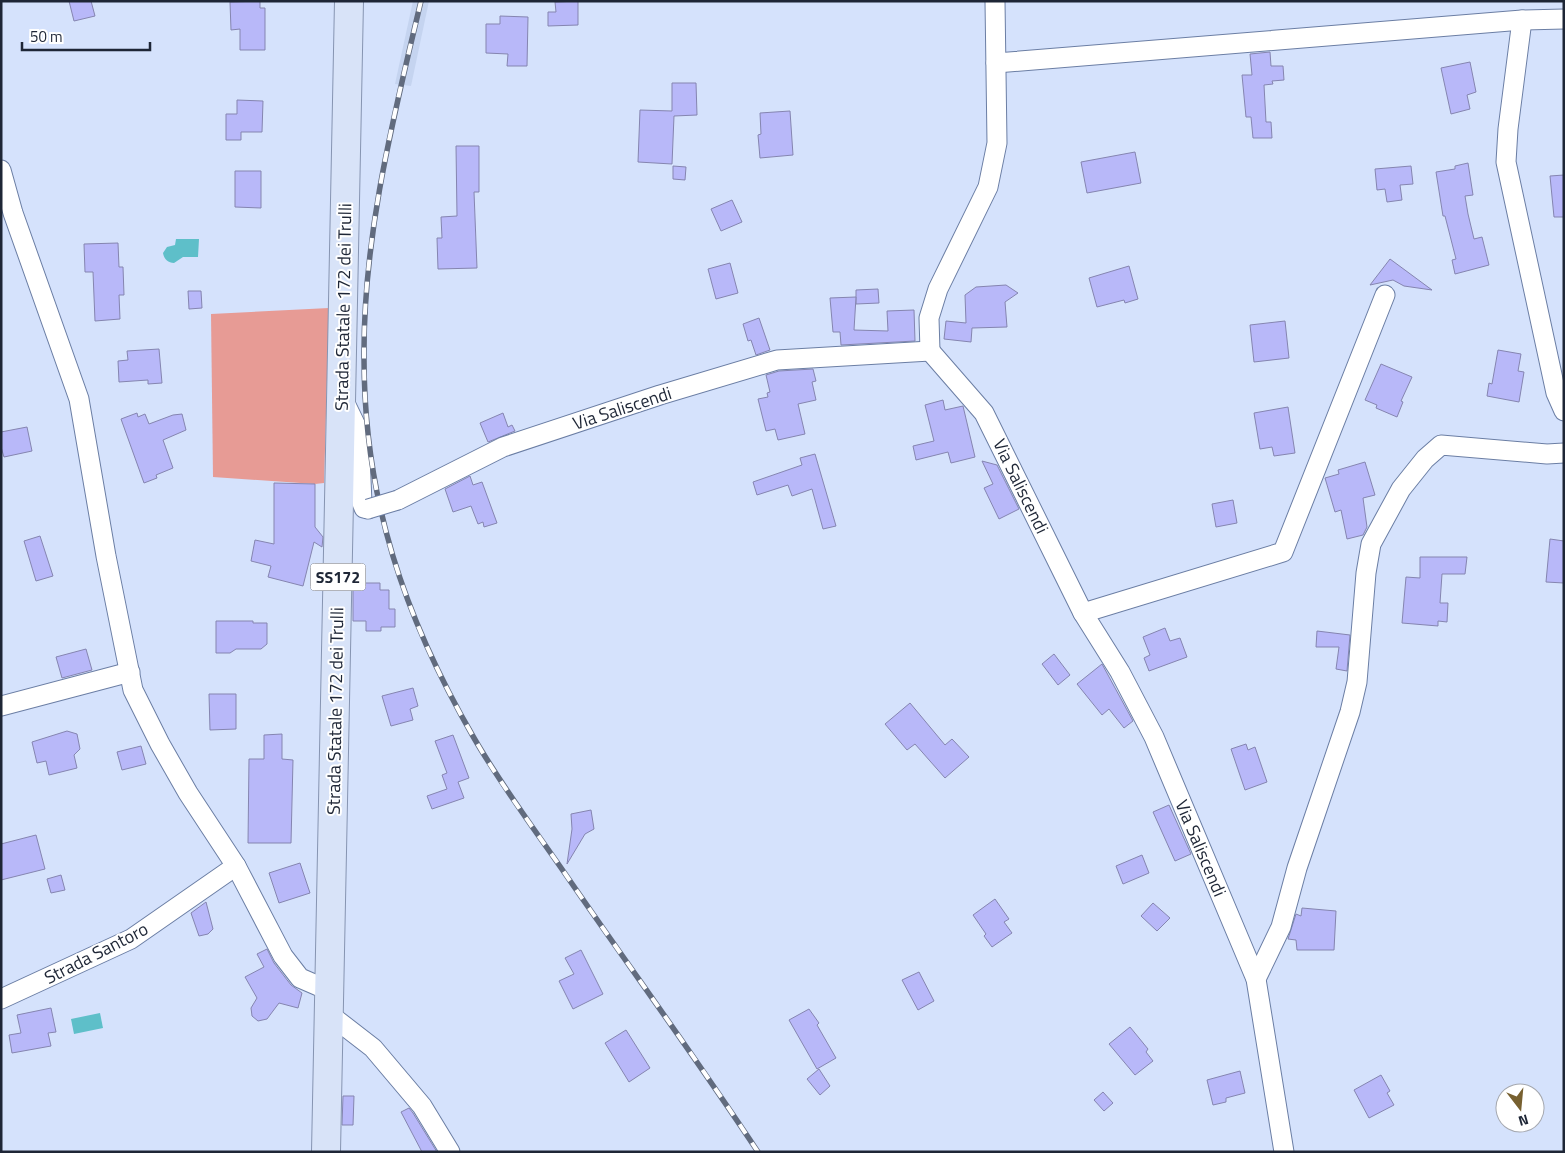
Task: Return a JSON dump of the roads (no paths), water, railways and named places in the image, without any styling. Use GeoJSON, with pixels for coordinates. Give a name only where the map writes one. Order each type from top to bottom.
{"type":"FeatureCollection","features":[{"type":"Feature","properties":{"kind":"main road","name":"Strada Statale 172 dei Trulli"},"geometry":{"type":"LineString","coordinates":[[326,1152],[349,1]]}},
{"type":"Feature","properties":{"kind":"street"},"geometry":{"type":"LineString","coordinates":[[930,351],[929,318],[938,289],[988,187],[998,143],[996,1]]}},
{"type":"Feature","properties":{"kind":"street"},"geometry":{"type":"LineString","coordinates":[[996,64],[1522,20],[1564,19]]}},
{"type":"Feature","properties":{"kind":"street"},"geometry":{"type":"LineString","coordinates":[[1522,20],[1508,129],[1506,162],[1556,393],[1564,411]]}},
{"type":"Feature","properties":{"kind":"street"},"geometry":{"type":"LineString","coordinates":[[1,170],[13,213],[79,399],[106,556],[133,690],[160,744],[188,793],[236,866],[283,956],[300,978],[329,1003],[373,1048],[422,1106],[450,1152]]}},
{"type":"Feature","properties":{"kind":"street"},"geometry":{"type":"LineString","coordinates":[[1082,613],[1283,552],[1385,295]]}},
{"type":"Feature","properties":{"kind":"street","name":"Via Saliscendi"},"geometry":{"type":"LineString","coordinates":[[342,396],[359,432],[362,503],[364,508],[368,509],[398,500],[504,447],[660,394],[777,360],[930,351],[984,413],[1082,613],[1120,672],[1154,737],[1256,980],[1284,1152]]}},
{"type":"Feature","properties":{"kind":"street"},"geometry":{"type":"LineString","coordinates":[[1256,980],[1281,927],[1297,868],[1350,712],[1357,682],[1366,573],[1372,544],[1401,489],[1426,459],[1441,445],[1548,454],[1564,453]]}},
{"type":"Feature","properties":{"kind":"street"},"geometry":{"type":"LineString","coordinates":[[1,706],[130,672]]}},
{"type":"Feature","properties":{"kind":"street","name":"Strada Santoro"},"geometry":{"type":"LineString","coordinates":[[1,999],[131,939],[236,866]]}},
{"type":"Feature","properties":{"kind":"railway"},"geometry":{"type":"LineString","coordinates":[[421,1],[390,134],[382,178],[374,223],[365,312],[366,410],[371,460],[380,508],[393,556],[408,602],[427,647],[449,693],[484,756],[758,1152]]}}]}
